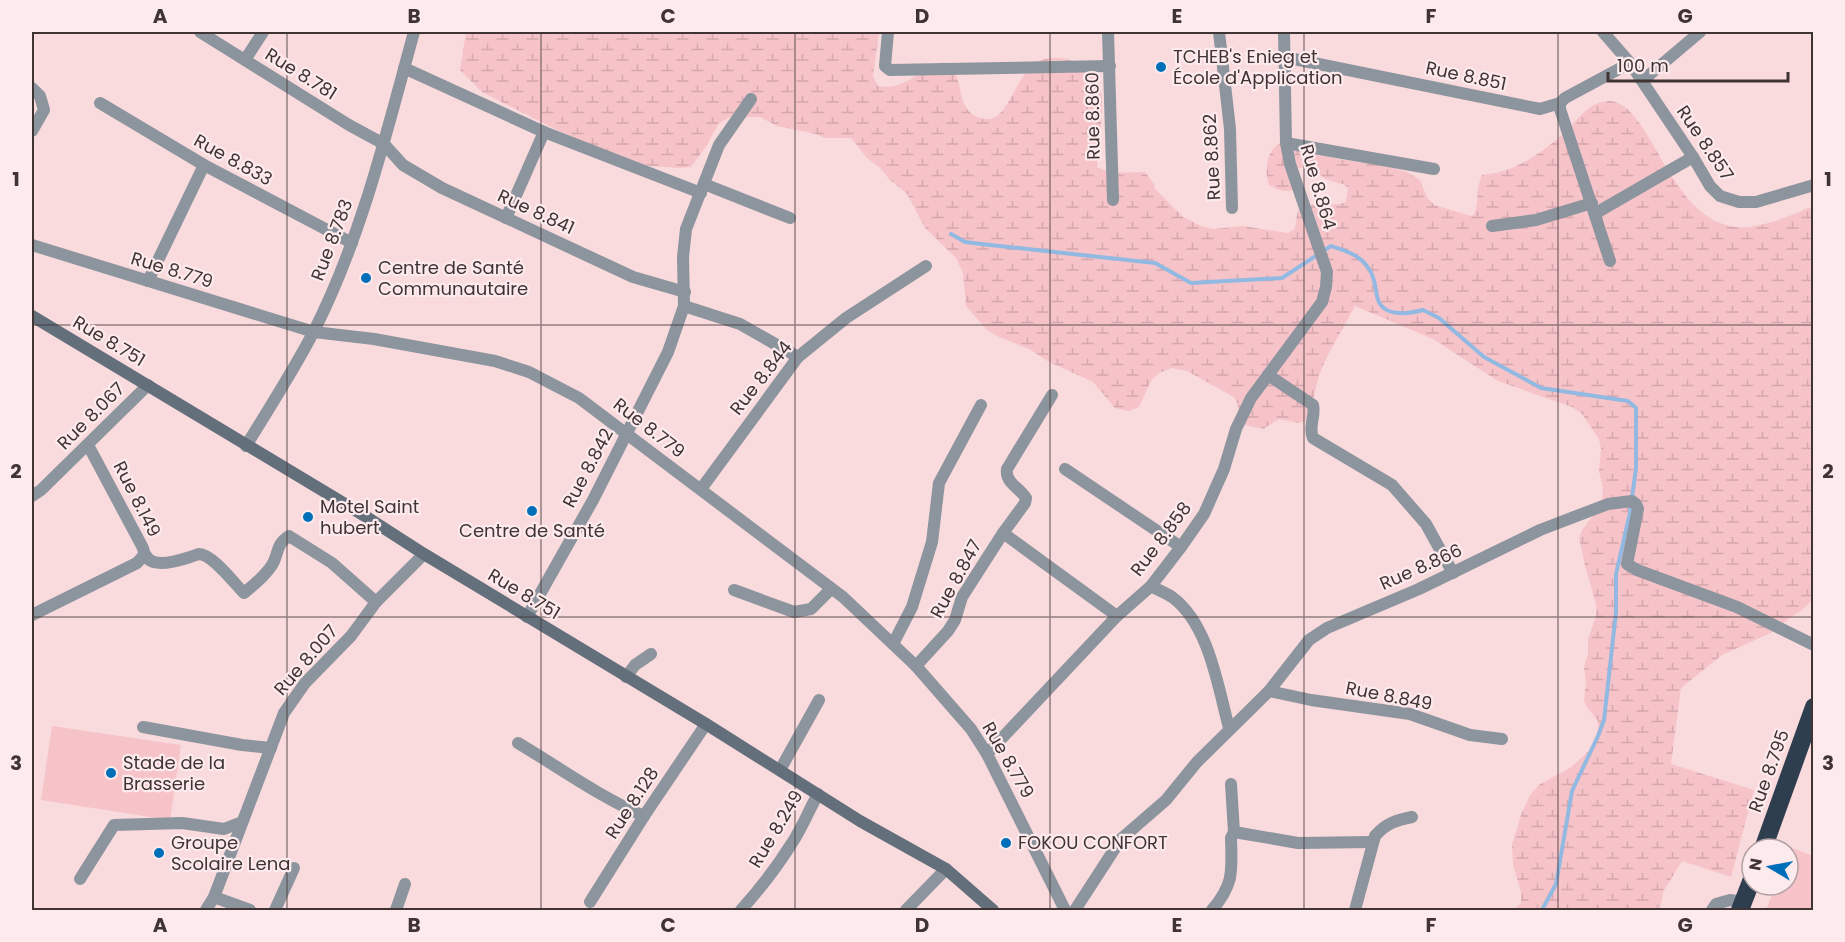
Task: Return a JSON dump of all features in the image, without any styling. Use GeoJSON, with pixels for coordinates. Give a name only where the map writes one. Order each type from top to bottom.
{"type":"FeatureCollection","features":[{"type":"Feature","properties":{"kind":"highway","name":"Rue 8.795"},"geometry":{"type":"LineString","coordinates":[[1767,837],[1814,707]]}},
{"type":"Feature","properties":{"kind":"main road","name":"Rue 8.751"},"geometry":{"type":"LineString","coordinates":[[32,316],[365,516],[860,821],[946,869],[993,910]]}},
{"type":"Feature","properties":{"kind":"street","name":"Rue 8.781"},"geometry":{"type":"LineString","coordinates":[[200,32],[339,119],[384,144]]}},
{"type":"Feature","properties":{"kind":"street"},"geometry":{"type":"LineString","coordinates":[[245,60],[263,32]]}},
{"type":"Feature","properties":{"kind":"street","name":"Rue 8.783"},"geometry":{"type":"LineString","coordinates":[[246,446],[314,332],[352,243],[384,144],[414,32]]}},
{"type":"Feature","properties":{"kind":"street"},"geometry":{"type":"LineString","coordinates":[[888,32],[885,66],[890,70],[1110,66]]}},
{"type":"Feature","properties":{"kind":"street","name":"Rue 8.860"},"geometry":{"type":"LineString","coordinates":[[1108,32],[1113,200]]}},
{"type":"Feature","properties":{"kind":"street","name":"Rue 8.862"},"geometry":{"type":"LineString","coordinates":[[1219,32],[1230,129],[1232,208]]}},
{"type":"Feature","properties":{"kind":"street","name":"Rue 8.864"},"geometry":{"type":"LineString","coordinates":[[1284,32],[1286,143],[1293,175],[1327,272],[1322,302],[1316,313]]}},
{"type":"Feature","properties":{"kind":"street","name":"Rue 8.857"},"geometry":{"type":"LineString","coordinates":[[1603,32],[1630,63],[1710,186],[1720,196],[1739,202],[1756,202],[1814,184]]}},
{"type":"Feature","properties":{"kind":"street"},"geometry":{"type":"LineString","coordinates":[[1642,81],[1700,32]]}},
{"type":"Feature","properties":{"kind":"street","name":"Rue 8.851"},"geometry":{"type":"LineString","coordinates":[[1284,57],[1540,109],[1560,103],[1565,98],[1630,63]]}},
{"type":"Feature","properties":{"kind":"street"},"geometry":{"type":"LineString","coordinates":[[404,68],[544,132],[790,218]]}},
{"type":"Feature","properties":{"kind":"street"},"geometry":{"type":"LineString","coordinates":[[32,88],[40,96],[44,110],[32,131]]}},
{"type":"Feature","properties":{"kind":"street","name":"Rue 8.842"},"geometry":{"type":"LineString","coordinates":[[527,616],[593,500],[668,352],[684,306],[683,257],[686,229],[719,145],[752,99]]}},
{"type":"Feature","properties":{"kind":"street","name":"Rue 8.833"},"geometry":{"type":"LineString","coordinates":[[100,103],[204,165],[352,243]]}},
{"type":"Feature","properties":{"kind":"street"},"geometry":{"type":"LineString","coordinates":[[1560,103],[1560,109],[1610,261]]}},
{"type":"Feature","properties":{"kind":"street"},"geometry":{"type":"LineString","coordinates":[[506,218],[544,132]]}},
{"type":"Feature","properties":{"kind":"street"},"geometry":{"type":"LineString","coordinates":[[1286,143],[1434,169]]}},
{"type":"Feature","properties":{"kind":"street","name":"Rue 8.841"},"geometry":{"type":"LineString","coordinates":[[384,144],[403,165],[442,188],[633,277],[685,292]]}},
{"type":"Feature","properties":{"kind":"street"},"geometry":{"type":"LineString","coordinates":[[1492,226],[1594,208],[1693,157]]}},
{"type":"Feature","properties":{"kind":"street"},"geometry":{"type":"LineString","coordinates":[[148,280],[204,165]]}},
{"type":"Feature","properties":{"kind":"street","name":"Rue 8.779"},"geometry":{"type":"LineString","coordinates":[[32,245],[314,332],[495,361],[530,372],[579,398],[831,589],[916,666],[971,729],[987,754],[1065,910]]}},
{"type":"Feature","properties":{"kind":"street","name":"Rue 8.844"},"geometry":{"type":"LineString","coordinates":[[701,489],[798,357],[846,318],[926,266]]}},
{"type":"Feature","properties":{"kind":"street"},"geometry":{"type":"LineString","coordinates":[[684,306],[740,324],[798,357]]}},
{"type":"Feature","properties":{"kind":"street","name":"Rue 8.858"},"geometry":{"type":"LineString","coordinates":[[987,754],[1118,616],[1151,586],[1181,547],[1204,514],[1224,469],[1236,429],[1251,398],[1316,313]]}},
{"type":"Feature","properties":{"kind":"street"},"geometry":{"type":"LineString","coordinates":[[1268,375],[1313,405],[1315,411],[1311,433],[1313,438],[1392,484],[1426,524],[1453,573]]}},
{"type":"Feature","properties":{"kind":"street","name":"Rue 8.067"},"geometry":{"type":"LineString","coordinates":[[32,496],[41,490],[148,385]]}},
{"type":"Feature","properties":{"kind":"street"},"geometry":{"type":"LineString","coordinates":[[1003,533],[1025,503],[1026,498],[1008,480],[1007,469],[1052,395]]}},
{"type":"Feature","properties":{"kind":"street"},"geometry":{"type":"LineString","coordinates":[[893,644],[912,607],[932,542],[939,483],[981,405]]}},
{"type":"Feature","properties":{"kind":"street","name":"Rue 8.149"},"geometry":{"type":"LineString","coordinates":[[88,445],[149,561],[161,564],[201,554],[213,560],[244,594],[274,563],[276,551],[289,536],[332,563],[376,602]]}},
{"type":"Feature","properties":{"kind":"street"},"geometry":{"type":"LineString","coordinates":[[1065,469],[1181,547]]}},
{"type":"Feature","properties":{"kind":"street","name":"Rue 8.866"},"geometry":{"type":"LineString","coordinates":[[1075,910],[1121,839],[1166,800],[1229,728],[1269,691],[1309,640],[1327,628],[1577,515],[1608,504],[1632,501],[1638,509],[1627,564],[1637,570],[1737,606],[1814,645]]}},
{"type":"Feature","properties":{"kind":"street","name":"Rue 8.847"},"geometry":{"type":"LineString","coordinates":[[916,666],[948,631],[955,620],[962,597],[1003,533],[1118,616]]}},
{"type":"Feature","properties":{"kind":"street","name":"Rue 8.007"},"geometry":{"type":"LineString","coordinates":[[206,910],[214,897],[284,713],[305,683],[351,636],[376,602],[424,554]]}},
{"type":"Feature","properties":{"kind":"street"},"geometry":{"type":"LineString","coordinates":[[32,615],[137,563],[144,555]]}},
{"type":"Feature","properties":{"kind":"street"},"geometry":{"type":"LineString","coordinates":[[1151,586],[1171,596],[1184,608],[1202,636],[1229,728]]}},
{"type":"Feature","properties":{"kind":"street"},"geometry":{"type":"LineString","coordinates":[[734,590],[794,612],[811,609],[831,589]]}},
{"type":"Feature","properties":{"kind":"street"},"geometry":{"type":"LineString","coordinates":[[626,677],[635,665],[651,654]]}},
{"type":"Feature","properties":{"kind":"street","name":"Rue 8.849"},"geometry":{"type":"LineString","coordinates":[[1269,691],[1311,700],[1410,714],[1470,735],[1502,739]]}},
{"type":"Feature","properties":{"kind":"street"},"geometry":{"type":"LineString","coordinates":[[780,770],[819,700]]}},
{"type":"Feature","properties":{"kind":"street","name":"Rue 8.128"},"geometry":{"type":"LineString","coordinates":[[590,902],[706,724]]}},
{"type":"Feature","properties":{"kind":"street"},"geometry":{"type":"LineString","coordinates":[[143,727],[271,748]]}},
{"type":"Feature","properties":{"kind":"street"},"geometry":{"type":"LineString","coordinates":[[518,743],[582,780],[618,805],[645,816]]}},
{"type":"Feature","properties":{"kind":"street"},"geometry":{"type":"LineString","coordinates":[[1212,910],[1226,894],[1229,884],[1231,838],[1234,832],[1231,784]]}},
{"type":"Feature","properties":{"kind":"street","name":"Rue 8.249"},"geometry":{"type":"LineString","coordinates":[[741,910],[793,842],[818,794]]}},
{"type":"Feature","properties":{"kind":"street"},"geometry":{"type":"LineString","coordinates":[[1355,910],[1372,842],[1383,826],[1412,817]]}},
{"type":"Feature","properties":{"kind":"street"},"geometry":{"type":"LineString","coordinates":[[80,879],[114,825],[182,823],[224,829],[242,822]]}},
{"type":"Feature","properties":{"kind":"street"},"geometry":{"type":"LineString","coordinates":[[1234,832],[1298,843],[1372,842]]}},
{"type":"Feature","properties":{"kind":"street"},"geometry":{"type":"LineString","coordinates":[[275,910],[294,868]]}},
{"type":"Feature","properties":{"kind":"street"},"geometry":{"type":"LineString","coordinates":[[906,910],[946,869]]}},
{"type":"Feature","properties":{"kind":"street"},"geometry":{"type":"LineString","coordinates":[[396,910],[405,884]]}},
{"type":"Feature","properties":{"kind":"street"},"geometry":{"type":"LineString","coordinates":[[214,897],[250,910]]}},
{"type":"Feature","properties":{"kind":"street"},"geometry":{"type":"LineString","coordinates":[[1712,910],[1716,904],[1730,900],[1742,906]]}},
{"type":"Feature","properties":{"kind":"green space"},"geometry":{"type":"Polygon","coordinates":[[[466,32],[879,32],[873,76],[878,86],[890,87],[900,84],[931,66],[947,63],[957,76],[967,108],[980,118],[992,118],[1002,112],[1025,74],[1036,64],[1050,58],[1069,60],[1091,70],[1100,85],[1102,108],[1097,167],[1111,173],[1145,172],[1155,189],[1183,217],[1201,226],[1214,229],[1242,226],[1288,233],[1295,229],[1298,212],[1303,207],[1346,202],[1348,188],[1308,168],[1296,169],[1294,189],[1281,190],[1269,185],[1268,161],[1273,150],[1282,143],[1338,159],[1385,166],[1407,172],[1420,180],[1427,197],[1434,205],[1471,216],[1476,210],[1482,175],[1515,167],[1525,162],[1553,143],[1588,109],[1608,101],[1623,106],[1636,119],[1676,183],[1693,203],[1712,219],[1735,227],[1754,226],[1775,221],[1813,206],[1813,598],[1777,630],[1722,655],[1681,688],[1671,764],[1754,790],[1731,877],[1682,861],[1663,892],[1660,910],[1514,910],[1521,903],[1521,892],[1513,864],[1512,845],[1530,795],[1540,784],[1570,768],[1590,750],[1598,736],[1598,721],[1584,700],[1586,683],[1584,667],[1588,654],[1588,639],[1596,616],[1596,604],[1579,538],[1582,530],[1602,504],[1603,488],[1599,471],[1601,449],[1599,439],[1582,414],[1572,407],[1498,381],[1433,339],[1355,306],[1322,368],[1306,421],[1298,423],[1279,419],[1263,429],[1245,425],[1238,420],[1238,405],[1234,397],[1187,371],[1172,368],[1159,373],[1152,379],[1139,407],[1129,411],[1115,408],[1093,382],[987,330],[966,306],[963,273],[956,258],[925,228],[907,194],[867,158],[851,138],[825,138],[777,126],[760,117],[730,117],[719,123],[691,167],[639,165],[567,135],[482,92],[460,70],[466,32]]]}},
{"type":"Feature","properties":{"kind":"green space","name":"Stade de la Brasserie"},"geometry":{"type":"Polygon","coordinates":[[[52,726],[181,745],[170,820],[41,800],[52,726]]]}},
{"type":"Feature","properties":{"kind":"green space"},"geometry":{"type":"Polygon","coordinates":[[[1800,851],[1813,856],[1813,910],[1766,910],[1771,897],[1800,897],[1800,851]]]}},
{"type":"Feature","properties":{"kind":"waterway"},"geometry":{"type":"LineString","coordinates":[[951,234],[965,242],[1155,263],[1191,283],[1282,278],[1331,246],[1362,260],[1371,272],[1380,303],[1389,311],[1410,313],[1423,310],[1439,318],[1484,357],[1541,388],[1628,401],[1636,408],[1636,468],[1630,513],[1616,574],[1616,612],[1604,720],[1572,791],[1556,884],[1542,910]]}},
{"type":"Feature","properties":{"kind":"place","name":"TCHEB's Enieg et École d'Application"},"geometry":{"type":"Point","coordinates":[1161,67]}},
{"type":"Feature","properties":{"kind":"place","name":"Centre de Santé Communautaire"},"geometry":{"type":"Point","coordinates":[366,278]}},
{"type":"Feature","properties":{"kind":"place","name":"Centre de Santé"},"geometry":{"type":"Point","coordinates":[532,511]}},
{"type":"Feature","properties":{"kind":"place","name":"Motel Saint hubert"},"geometry":{"type":"Point","coordinates":[308,517]}},
{"type":"Feature","properties":{"kind":"place","name":"Stade de la Brasserie"},"geometry":{"type":"Point","coordinates":[111,773]}},
{"type":"Feature","properties":{"kind":"place","name":"FOKOU CONFORT"},"geometry":{"type":"Point","coordinates":[1006,843]}},
{"type":"Feature","properties":{"kind":"place","name":"Groupe Scolaire Lena"},"geometry":{"type":"Point","coordinates":[159,853]}}]}
